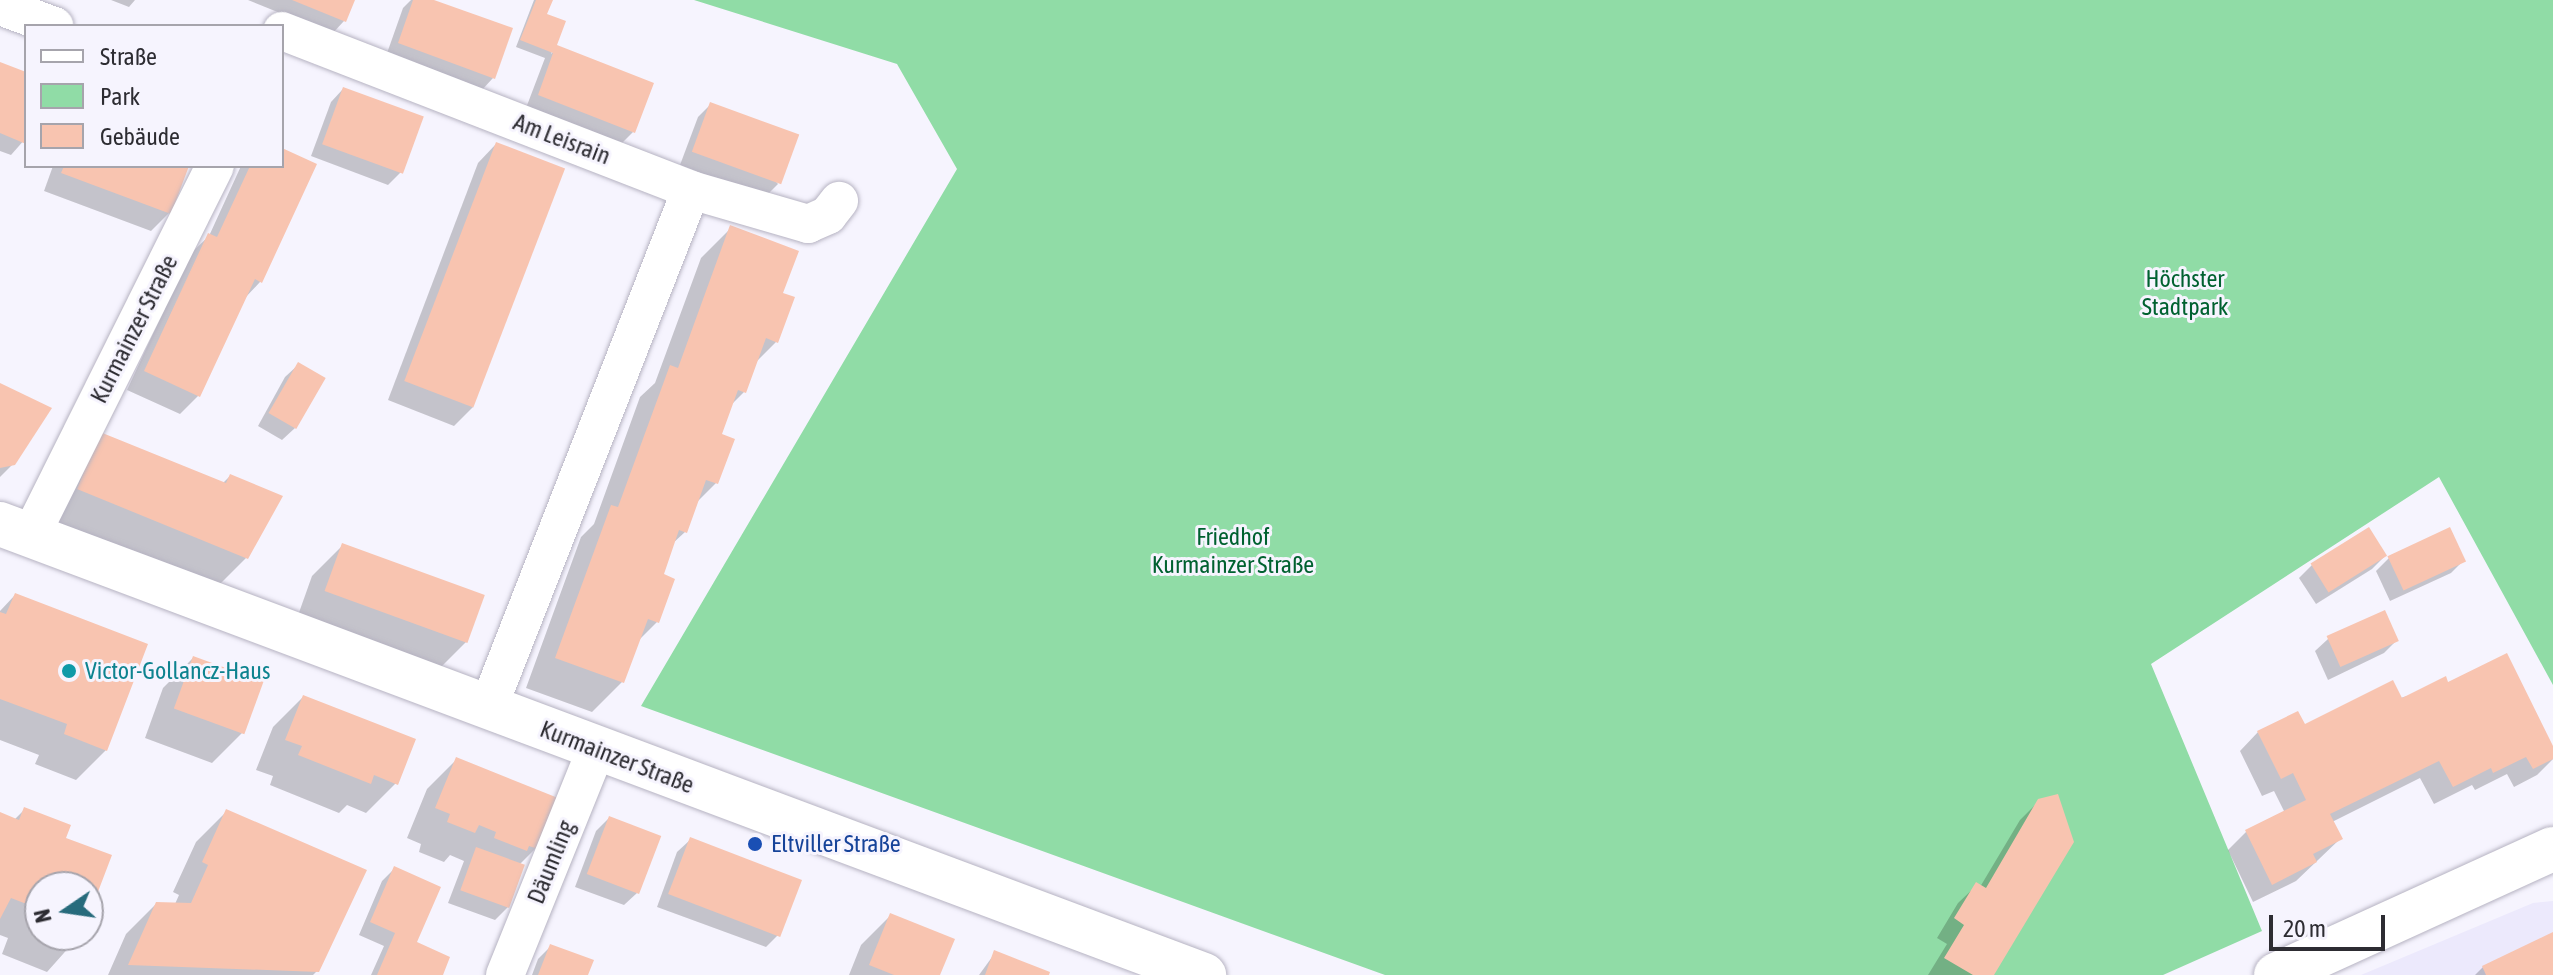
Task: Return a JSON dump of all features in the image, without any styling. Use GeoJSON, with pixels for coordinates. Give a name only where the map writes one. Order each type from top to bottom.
{"type":"FeatureCollection","features":[{"type":"Feature","properties":{"kind":"main road","name":"Kurmainzer Straße"},"geometry":{"type":"LineString","coordinates":[[16,530],[596,750],[1204,975]]}},
{"type":"Feature","properties":{"kind":"main road"},"geometry":{"type":"LineString","coordinates":[[2276,975],[2553,849]]}},
{"type":"Feature","properties":{"kind":"street"},"geometry":{"type":"LineString","coordinates":[[0,6],[49,24]]}},
{"type":"Feature","properties":{"kind":"street","name":"Am Leisrain"},"geometry":{"type":"LineString","coordinates":[[284,32],[691,190],[808,224],[828,215],[839,201]]}},
{"type":"Feature","properties":{"kind":"street","name":"Kurmainzer Straße"},"geometry":{"type":"LineString","coordinates":[[16,530],[214,168]]}},
{"type":"Feature","properties":{"kind":"street"},"geometry":{"type":"LineString","coordinates":[[488,708],[691,190]]}},
{"type":"Feature","properties":{"kind":"street","name":"Däumling"},"geometry":{"type":"LineString","coordinates":[[505,975],[596,750]]}},
{"type":"Feature","properties":{"kind":"shaded area"},"geometry":{"type":"Polygon","coordinates":[[[2553,901],[2553,975],[2361,975],[2533,903],[2553,901]]]}},
{"type":"Feature","properties":{"kind":"green space"},"geometry":{"type":"Polygon","coordinates":[[[694,0],[2553,0],[2553,685],[2439,477],[2151,664],[2262,931],[2163,975],[1385,975],[641,706],[957,169],[897,64],[694,0]]]}},
{"type":"Feature","properties":{"kind":"building"},"geometry":{"type":"Polygon","coordinates":[[[292,0],[355,0],[346,22],[292,0]]]}},
{"type":"Feature","properties":{"kind":"building"},"geometry":{"type":"Polygon","coordinates":[[[413,0],[434,0],[513,28],[495,79],[398,43],[413,0]]]}},
{"type":"Feature","properties":{"kind":"building"},"geometry":{"type":"Polygon","coordinates":[[[536,0],[553,0],[547,14],[566,21],[557,45],[654,83],[635,133],[538,95],[553,53],[520,40],[536,0]]]}},
{"type":"Feature","properties":{"kind":"building"},"geometry":{"type":"Polygon","coordinates":[[[0,62],[24,71],[24,143],[0,133],[0,62]]]}},
{"type":"Feature","properties":{"kind":"building"},"geometry":{"type":"Polygon","coordinates":[[[343,87],[424,116],[403,174],[322,144],[343,87]]]}},
{"type":"Feature","properties":{"kind":"building"},"geometry":{"type":"Polygon","coordinates":[[[710,102],[799,134],[781,184],[692,152],[710,102]]]}},
{"type":"Feature","properties":{"kind":"building"},"geometry":{"type":"Polygon","coordinates":[[[496,142],[565,169],[473,408],[404,381],[496,142]]]}},
{"type":"Feature","properties":{"kind":"building"},"geometry":{"type":"Polygon","coordinates":[[[284,149],[317,164],[262,283],[255,279],[200,397],[144,371],[208,233],[217,237],[249,168],[284,168],[284,149]]]}},
{"type":"Feature","properties":{"kind":"building"},"geometry":{"type":"Polygon","coordinates":[[[63,168],[188,168],[171,214],[61,173],[63,168]]]}},
{"type":"Feature","properties":{"kind":"building"},"geometry":{"type":"Polygon","coordinates":[[[730,225],[799,251],[783,293],[795,297],[778,343],[766,338],[746,393],[738,390],[722,434],[735,439],[718,484],[706,480],[687,533],[679,530],[664,574],[675,579],[659,623],[648,619],[624,683],[555,658],[611,505],[618,507],[670,365],[678,368],[730,225]]]}},
{"type":"Feature","properties":{"kind":"building"},"geometry":{"type":"Polygon","coordinates":[[[298,362],[326,378],[296,429],[268,413],[298,362]]]}},
{"type":"Feature","properties":{"kind":"building"},"geometry":{"type":"Polygon","coordinates":[[[0,383],[52,408],[15,465],[0,468],[0,383]]]}},
{"type":"Feature","properties":{"kind":"building"},"geometry":{"type":"Polygon","coordinates":[[[100,432],[226,483],[230,474],[283,496],[248,559],[77,489],[100,432]]]}},
{"type":"Feature","properties":{"kind":"building"},"geometry":{"type":"Polygon","coordinates":[[[2369,527],[2387,556],[2329,592],[2310,564],[2369,527]]]}},
{"type":"Feature","properties":{"kind":"building"},"geometry":{"type":"Polygon","coordinates":[[[2450,527],[2466,561],[2404,591],[2387,556],[2450,527]]]}},
{"type":"Feature","properties":{"kind":"building"},"geometry":{"type":"Polygon","coordinates":[[[342,543],[485,595],[467,643],[325,591],[342,543]]]}},
{"type":"Feature","properties":{"kind":"building","name":"Victor-Gollancz-Haus"},"geometry":{"type":"Polygon","coordinates":[[[15,593],[148,644],[107,751],[64,734],[67,724],[0,699],[0,612],[6,614],[15,593]]]}},
{"type":"Feature","properties":{"kind":"building"},"geometry":{"type":"Polygon","coordinates":[[[2385,610],[2399,641],[2340,667],[2327,636],[2385,610]]]}},
{"type":"Feature","properties":{"kind":"building"},"geometry":{"type":"Polygon","coordinates":[[[2507,653],[2553,746],[2553,759],[2533,769],[2526,757],[2493,773],[2491,768],[2453,787],[2439,761],[2330,814],[2343,839],[2313,854],[2317,862],[2272,885],[2245,830],[2306,800],[2293,773],[2281,779],[2257,731],[2298,711],[2305,724],[2393,680],[2402,698],[2446,676],[2448,682],[2507,653]]]}},
{"type":"Feature","properties":{"kind":"building"},"geometry":{"type":"Polygon","coordinates":[[[193,656],[263,682],[244,734],[174,709],[193,656]]]}},
{"type":"Feature","properties":{"kind":"building"},"geometry":{"type":"Polygon","coordinates":[[[303,695],[416,739],[398,785],[374,775],[371,784],[298,755],[302,746],[285,740],[303,695]]]}},
{"type":"Feature","properties":{"kind":"building"},"geometry":{"type":"Polygon","coordinates":[[[456,757],[558,798],[538,849],[529,846],[527,851],[494,838],[496,832],[479,825],[475,833],[447,822],[450,814],[435,808],[456,757]]]}},
{"type":"Feature","properties":{"kind":"building"},"geometry":{"type":"Polygon","coordinates":[[[2058,794],[2074,842],[1994,975],[1973,975],[1944,958],[1964,925],[1954,918],[1976,882],[1986,888],[2038,799],[2058,794]]]}},
{"type":"Feature","properties":{"kind":"building"},"geometry":{"type":"Polygon","coordinates":[[[24,807],[71,825],[66,838],[112,855],[104,876],[104,871],[24,871],[24,903],[11,898],[0,919],[0,812],[19,820],[24,807]]]}},
{"type":"Feature","properties":{"kind":"building"},"geometry":{"type":"Polygon","coordinates":[[[226,809],[367,870],[319,972],[128,965],[156,902],[191,903],[208,865],[202,862],[226,809]]]}},
{"type":"Feature","properties":{"kind":"building"},"geometry":{"type":"Polygon","coordinates":[[[609,816],[661,836],[639,894],[587,874],[609,816]]]}},
{"type":"Feature","properties":{"kind":"building"},"geometry":{"type":"Polygon","coordinates":[[[690,837],[802,880],[780,937],[668,894],[690,837]]]}},
{"type":"Feature","properties":{"kind":"building"},"geometry":{"type":"Polygon","coordinates":[[[476,847],[525,865],[509,908],[460,890],[476,847]]]}},
{"type":"Feature","properties":{"kind":"building"},"geometry":{"type":"Polygon","coordinates":[[[394,866],[441,887],[417,942],[450,957],[443,975],[377,975],[395,933],[370,922],[394,866]]]}},
{"type":"Feature","properties":{"kind":"building"},"geometry":{"type":"Polygon","coordinates":[[[890,913],[955,939],[940,975],[894,975],[869,965],[890,913]]]}},
{"type":"Feature","properties":{"kind":"building"},"geometry":{"type":"Polygon","coordinates":[[[2553,932],[2553,975],[2486,975],[2482,966],[2553,932]]]}},
{"type":"Feature","properties":{"kind":"building"},"geometry":{"type":"Polygon","coordinates":[[[550,944],[594,960],[588,975],[538,975],[550,944]]]}},
{"type":"Feature","properties":{"kind":"building"},"geometry":{"type":"Polygon","coordinates":[[[994,950],[1050,972],[1049,975],[985,975],[994,950]]]}},
{"type":"Feature","properties":{"kind":"place","name":"Victor-Gollancz-Haus"},"geometry":{"type":"Point","coordinates":[69,671]}},
{"type":"Feature","properties":{"kind":"place","name":"Eltviller Straße"},"geometry":{"type":"Point","coordinates":[755,844]}},
{"type":"Feature","properties":{"kind":"park label","name":"Höchster Stadtpark"},"geometry":{"type":"Point","coordinates":[2185,293]}},
{"type":"Feature","properties":{"kind":"park label","name":"Friedhof Kurmainzer Straße"},"geometry":{"type":"Point","coordinates":[1233,551]}}]}
